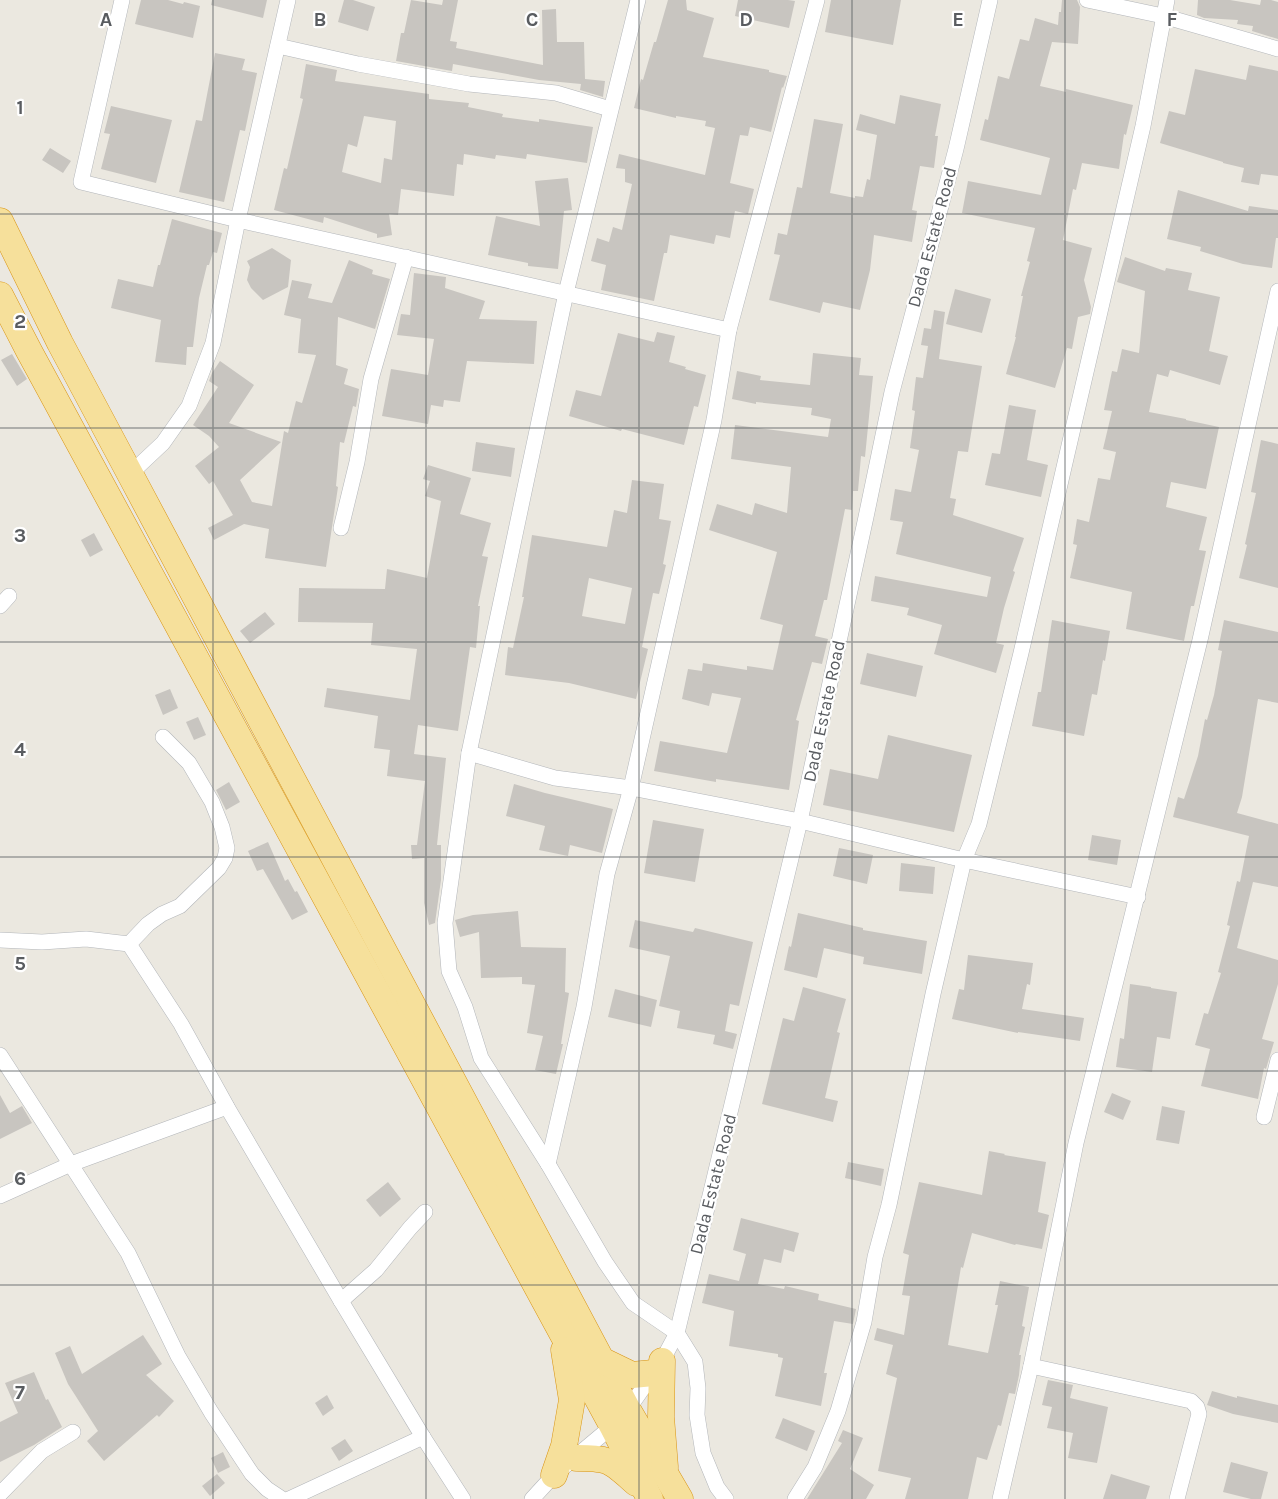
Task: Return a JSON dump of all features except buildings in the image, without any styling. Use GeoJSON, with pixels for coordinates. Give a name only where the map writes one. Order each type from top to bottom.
{"type":"FeatureCollection","features":[{"type":"Feature","properties":{"kind":"highway"},"geometry":{"type":"LineString","coordinates":[[0,221],[60,343],[601,1360],[649,1496]]}},
{"type":"Feature","properties":{"kind":"highway"},"geometry":{"type":"LineString","coordinates":[[0,295],[561,1332],[620,1418],[665,1474],[680,1499]]}},
{"type":"Feature","properties":{"kind":"highway"},"geometry":{"type":"LineString","coordinates":[[554,1475],[564,1446],[572,1400],[561,1332]]}},
{"type":"Feature","properties":{"kind":"highway"},"geometry":{"type":"LineString","coordinates":[[601,1360],[633,1375],[657,1367],[665,1474]]}},
{"type":"Feature","properties":{"kind":"highway"},"geometry":{"type":"LineString","coordinates":[[576,1458],[599,1458],[612,1462],[649,1496]]}},
{"type":"Feature","properties":{"kind":"street"},"geometry":{"type":"LineString","coordinates":[[122,0],[81,182],[238,220],[729,330]]}},
{"type":"Feature","properties":{"kind":"street"},"geometry":{"type":"LineString","coordinates":[[130,474],[163,443],[189,406],[213,342],[288,0]]}},
{"type":"Feature","properties":{"kind":"street"},"geometry":{"type":"LineString","coordinates":[[638,0],[566,293],[469,753],[445,923],[449,971],[465,1007],[481,1058],[548,1164],[605,1262],[633,1303],[677,1333],[695,1362],[698,1388],[697,1415],[703,1453],[717,1486],[726,1499]]}},
{"type":"Feature","properties":{"kind":"street"},"geometry":{"type":"LineString","coordinates":[[548,1164],[584,1007],[608,874],[631,788],[714,420],[729,330],[817,0]]}},
{"type":"Feature","properties":{"kind":"street","name":"Dada Estate Road"},"geometry":{"type":"LineString","coordinates":[[532,1499],[554,1475],[620,1418],[657,1367],[677,1333],[800,821],[891,392],[956,149],[990,0]]}},
{"type":"Feature","properties":{"kind":"street"},"geometry":{"type":"LineString","coordinates":[[1087,0],[1163,16],[1278,49]]}},
{"type":"Feature","properties":{"kind":"street"},"geometry":{"type":"LineString","coordinates":[[795,1499],[815,1467],[838,1411],[864,1322],[875,1257],[889,1205],[930,1005],[964,860],[979,824],[1021,653],[1143,126],[1167,0]]}},
{"type":"Feature","properties":{"kind":"street"},"geometry":{"type":"LineString","coordinates":[[278,46],[358,64],[469,84],[556,93],[610,109]]}},
{"type":"Feature","properties":{"kind":"street"},"geometry":{"type":"LineString","coordinates":[[341,528],[357,462],[371,378],[406,257]]}},
{"type":"Feature","properties":{"kind":"street"},"geometry":{"type":"LineString","coordinates":[[1000,1499],[1031,1366],[1077,1143],[1200,640],[1278,291]]}},
{"type":"Feature","properties":{"kind":"street"},"geometry":{"type":"LineString","coordinates":[[129,944],[148,924],[188,899],[219,868],[225,858],[227,848],[212,802],[189,763],[163,737]]}},
{"type":"Feature","properties":{"kind":"street"},"geometry":{"type":"LineString","coordinates":[[469,753],[555,778],[631,788],[800,821],[964,860],[1138,897]]}},
{"type":"Feature","properties":{"kind":"street"},"geometry":{"type":"LineString","coordinates":[[0,940],[42,942],[86,939],[129,944]]}},
{"type":"Feature","properties":{"kind":"street"},"geometry":{"type":"LineString","coordinates":[[129,944],[181,1024],[341,1301],[463,1499]]}},
{"type":"Feature","properties":{"kind":"street"},"geometry":{"type":"LineString","coordinates":[[0,1055],[128,1253],[178,1356],[211,1412],[252,1474],[267,1489],[282,1499]]}},
{"type":"Feature","properties":{"kind":"street"},"geometry":{"type":"LineString","coordinates":[[1264,1117],[1278,1060]]}},
{"type":"Feature","properties":{"kind":"street"},"geometry":{"type":"LineString","coordinates":[[0,1196],[71,1164],[227,1107]]}},
{"type":"Feature","properties":{"kind":"street"},"geometry":{"type":"LineString","coordinates":[[341,1301],[376,1270],[425,1212]]}},
{"type":"Feature","properties":{"kind":"street"},"geometry":{"type":"LineString","coordinates":[[1031,1366],[1191,1401],[1197,1407],[1199,1414],[1177,1499]]}},
{"type":"Feature","properties":{"kind":"street"},"geometry":{"type":"LineString","coordinates":[[0,1494],[42,1451],[73,1432]]}},
{"type":"Feature","properties":{"kind":"street"},"geometry":{"type":"LineString","coordinates":[[289,1499],[423,1437]]}}]}
